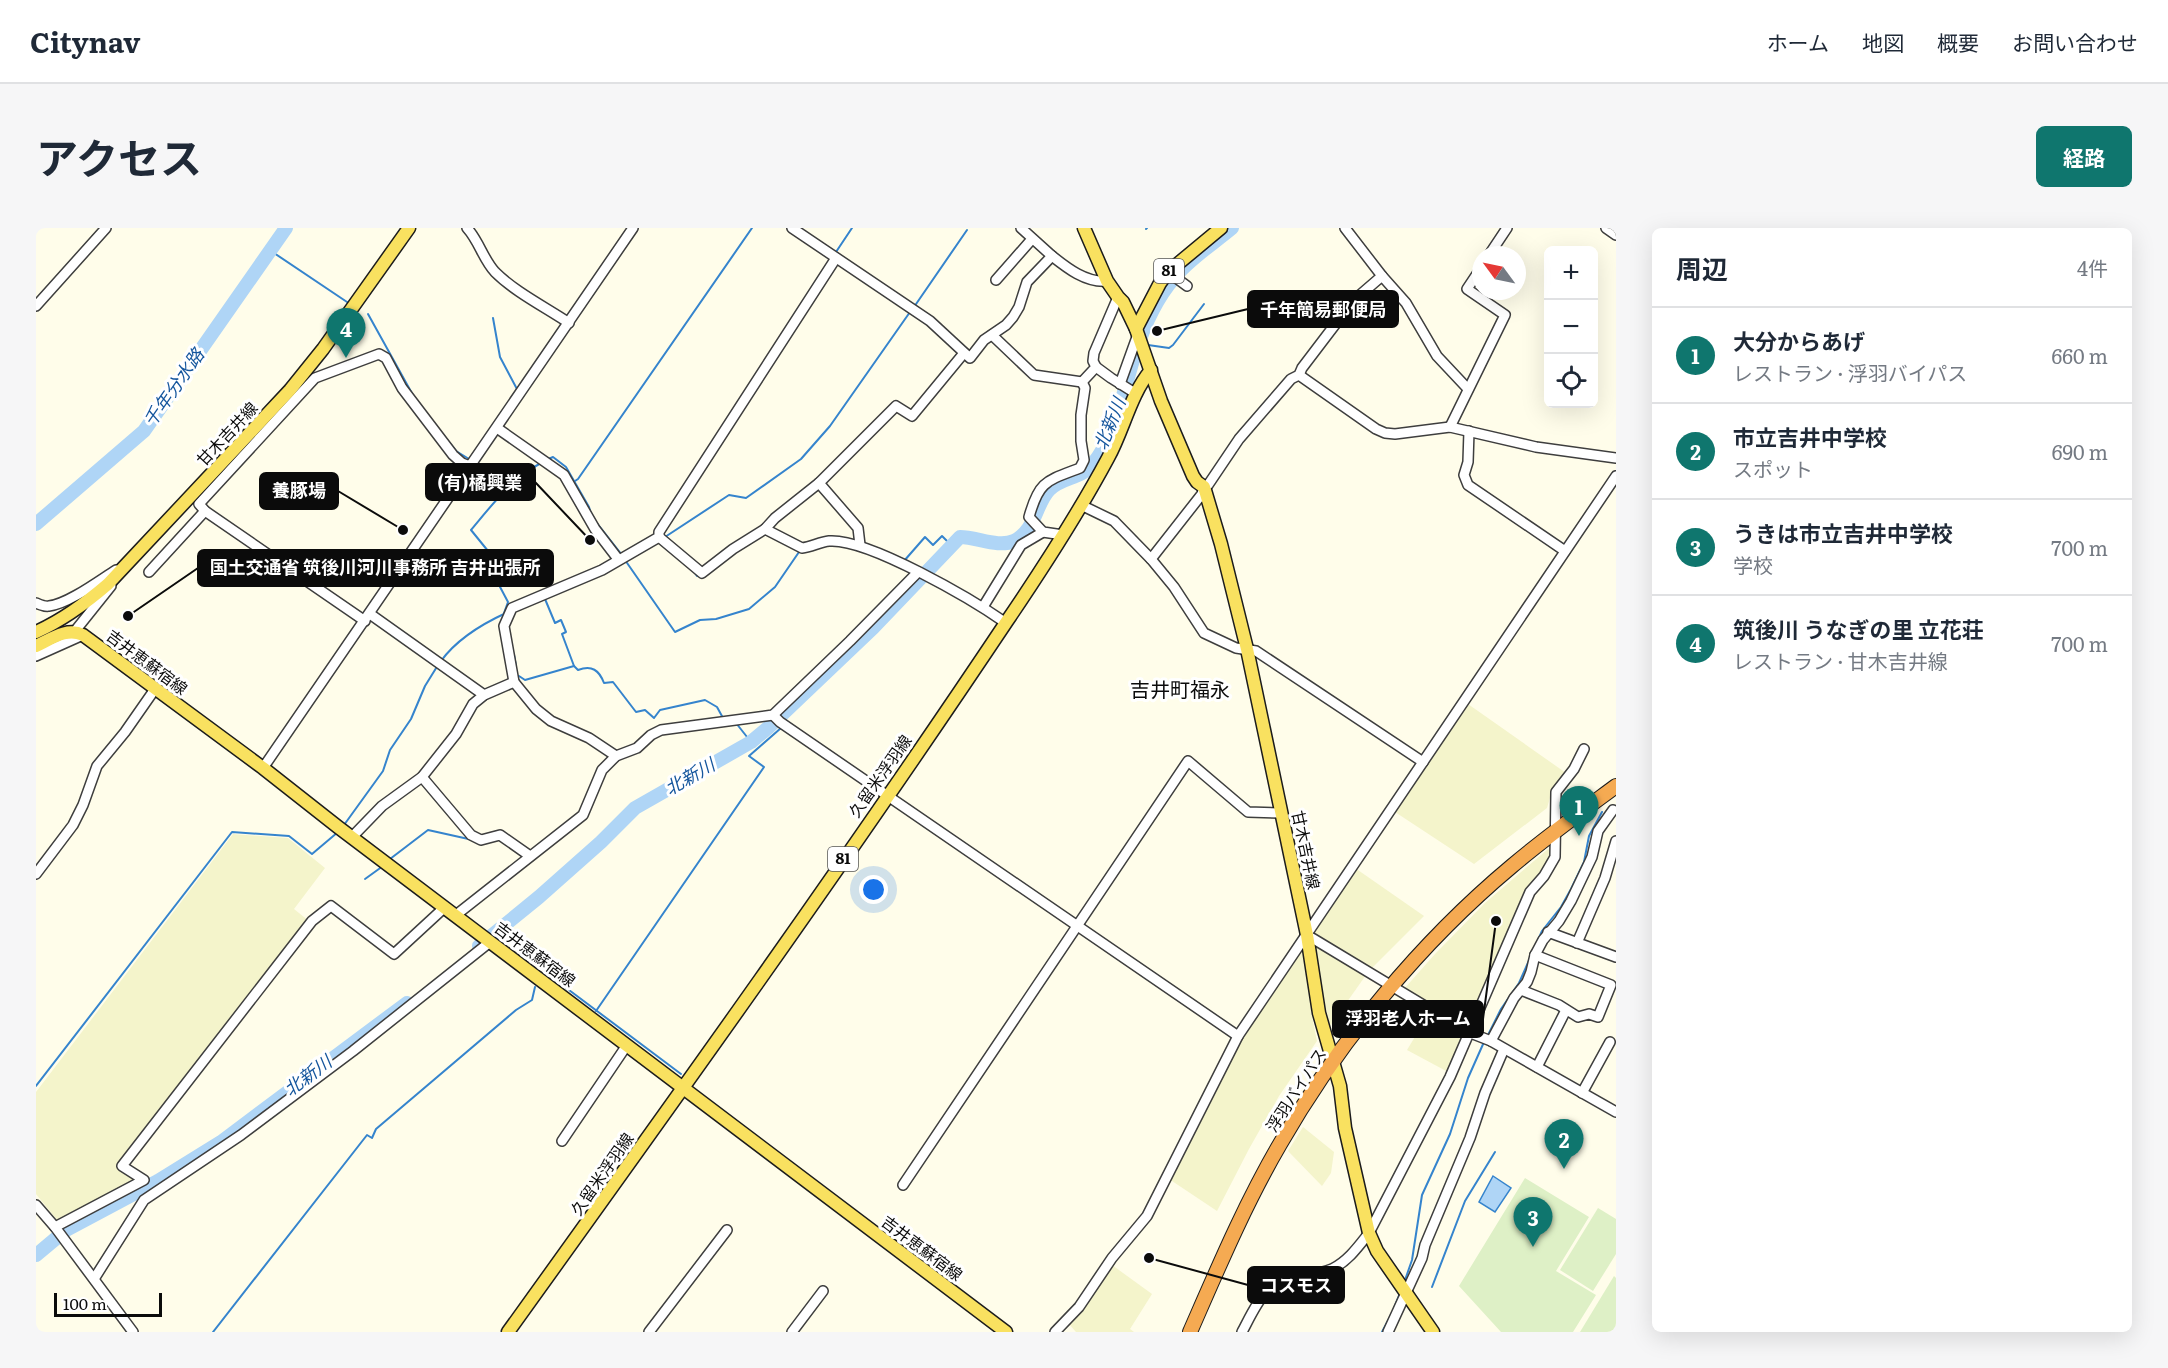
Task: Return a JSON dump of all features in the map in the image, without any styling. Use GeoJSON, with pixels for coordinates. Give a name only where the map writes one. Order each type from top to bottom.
{"type":"FeatureCollection","features":[{"type":"Feature","properties":{"kind":"highway","name":"浮羽バイパス"},"geometry":{"type":"LineString","coordinates":[[1190,1332],[1256,1187],[1307,1100],[1392,986],[1453,921],[1510,867],[1616,786]]}},
{"type":"Feature","properties":{"kind":"main road","name":"甘木吉井線"},"geometry":{"type":"LineString","coordinates":[[36,632],[52,625],[85,603],[108,584],[290,390],[323,349],[410,228]]}},
{"type":"Feature","properties":{"kind":"main road"},"geometry":{"type":"LineString","coordinates":[[1084,228],[1107,281],[1123,302],[1151,370]]}},
{"type":"Feature","properties":{"kind":"main road","name":"81"},"geometry":{"type":"LineString","coordinates":[[1140,339],[1160,283],[1176,278],[1221,228]]}},
{"type":"Feature","properties":{"kind":"main road","name":"甘木吉井線"},"geometry":{"type":"LineString","coordinates":[[1151,370],[1161,401],[1193,476],[1204,487],[1221,544],[1247,649],[1307,935],[1319,1013],[1340,1086],[1345,1128],[1369,1233],[1377,1251],[1433,1332]]}},
{"type":"Feature","properties":{"kind":"main road","name":"久留米浮羽線"},"geometry":{"type":"LineString","coordinates":[[508,1332],[684,1088],[1006,623],[1081,505],[1112,450],[1133,391],[1151,370]]}},
{"type":"Feature","properties":{"kind":"main road"},"geometry":{"type":"LineString","coordinates":[[36,646],[65,633],[79,633]]}},
{"type":"Feature","properties":{"kind":"main road","name":"吉井恵蘇宿線"},"geometry":{"type":"LineString","coordinates":[[79,633],[263,768],[1006,1332]]}},
{"type":"Feature","properties":{"kind":"street"},"geometry":{"type":"LineString","coordinates":[[36,306],[106,228]]}},
{"type":"Feature","properties":{"kind":"street"},"geometry":{"type":"LineString","coordinates":[[467,228],[476,238],[488,263],[499,275],[569,323]]}},
{"type":"Feature","properties":{"kind":"street"},"geometry":{"type":"LineString","coordinates":[[263,768],[633,228]]}},
{"type":"Feature","properties":{"kind":"street"},"geometry":{"type":"LineString","coordinates":[[792,228],[930,321],[970,358],[988,336],[1013,317],[1019,307],[1027,282],[1052,256]]}},
{"type":"Feature","properties":{"kind":"street"},"geometry":{"type":"LineString","coordinates":[[1021,228],[1052,256],[1078,275],[1097,281],[1107,281]]}},
{"type":"Feature","properties":{"kind":"street"},"geometry":{"type":"LineString","coordinates":[[1344,228],[1406,303],[1437,356],[1468,389]]}},
{"type":"Feature","properties":{"kind":"street"},"geometry":{"type":"LineString","coordinates":[[1495,246],[1507,228]]}},
{"type":"Feature","properties":{"kind":"street"},"geometry":{"type":"LineString","coordinates":[[1606,228],[1616,235]]}},
{"type":"Feature","properties":{"kind":"street"},"geometry":{"type":"LineString","coordinates":[[996,280],[1032,238]]}},
{"type":"Feature","properties":{"kind":"street"},"geometry":{"type":"LineString","coordinates":[[836,258],[659,532],[661,539],[702,573],[733,549],[765,529],[775,518],[819,483],[896,406],[912,416],[964,354]]}},
{"type":"Feature","properties":{"kind":"street"},"geometry":{"type":"LineString","coordinates":[[1151,559],[1202,494],[1204,487],[1208,485],[1239,439],[1291,379],[1299,375],[1353,301],[1382,276]]}},
{"type":"Feature","properties":{"kind":"street"},"geometry":{"type":"LineString","coordinates":[[1472,282],[1467,289],[1472,292]]}},
{"type":"Feature","properties":{"kind":"street"},"geometry":{"type":"LineString","coordinates":[[1118,297],[1094,353],[1093,361],[1096,367],[1133,391]]}},
{"type":"Feature","properties":{"kind":"street"},"geometry":{"type":"LineString","coordinates":[[1450,427],[1505,315],[1483,300]]}},
{"type":"Feature","properties":{"kind":"street"},"geometry":{"type":"LineString","coordinates":[[992,335],[1034,375],[1082,382]]}},
{"type":"Feature","properties":{"kind":"street"},"geometry":{"type":"LineString","coordinates":[[1120,384],[1140,339]]}},
{"type":"Feature","properties":{"kind":"street"},"geometry":{"type":"LineString","coordinates":[[470,466],[462,464],[453,455],[402,388],[386,358],[379,354],[315,378],[199,504],[205,511],[440,663],[484,696]]}},
{"type":"Feature","properties":{"kind":"street"},"geometry":{"type":"LineString","coordinates":[[1082,382],[1096,367]]}},
{"type":"Feature","properties":{"kind":"street"},"geometry":{"type":"LineString","coordinates":[[1299,375],[1385,433],[1450,427],[1536,447],[1616,459]]}},
{"type":"Feature","properties":{"kind":"street"},"geometry":{"type":"LineString","coordinates":[[1063,535],[1036,526],[1029,517],[1035,498],[1049,480],[1080,468],[1084,460],[1081,415],[1085,387],[1082,382]]}},
{"type":"Feature","properties":{"kind":"street"},"geometry":{"type":"LineString","coordinates":[[497,428],[564,475],[595,529],[622,557]]}},
{"type":"Feature","properties":{"kind":"street"},"geometry":{"type":"LineString","coordinates":[[1469,431],[1468,462],[1464,475],[1468,485],[1565,551]]}},
{"type":"Feature","properties":{"kind":"street"},"geometry":{"type":"LineString","coordinates":[[1055,1332],[1079,1307],[1112,1258],[1147,1216],[1238,1036],[1616,476]]}},
{"type":"Feature","properties":{"kind":"street"},"geometry":{"type":"LineString","coordinates":[[819,483],[858,528],[860,543]]}},
{"type":"Feature","properties":{"kind":"street"},"geometry":{"type":"LineString","coordinates":[[1081,505],[1114,521],[1151,559],[1174,586],[1204,633],[1236,648],[1256,651],[1423,762]]}},
{"type":"Feature","properties":{"kind":"street"},"geometry":{"type":"LineString","coordinates":[[149,572],[205,511]]}},
{"type":"Feature","properties":{"kind":"street"},"geometry":{"type":"LineString","coordinates":[[983,607],[1021,545],[1036,526]]}},
{"type":"Feature","properties":{"kind":"street"},"geometry":{"type":"LineString","coordinates":[[765,529],[802,548],[829,541],[860,543],[983,607],[1006,623]]}},
{"type":"Feature","properties":{"kind":"street"},"geometry":{"type":"LineString","coordinates":[[616,756],[589,738],[551,721],[536,709],[514,682],[504,626],[510,611],[602,570],[622,557],[661,539]]}},
{"type":"Feature","properties":{"kind":"street"},"geometry":{"type":"LineString","coordinates":[[36,603],[46,607],[54,605],[88,588],[133,559]]}},
{"type":"Feature","properties":{"kind":"street"},"geometry":{"type":"LineString","coordinates":[[36,656],[79,633],[133,559]]}},
{"type":"Feature","properties":{"kind":"street"},"geometry":{"type":"LineString","coordinates":[[55,1227],[144,1180],[122,1166],[312,921],[332,906],[394,954],[583,815],[602,770],[616,756],[637,748],[651,735],[661,730],[776,718],[850,641],[922,574]]}},
{"type":"Feature","properties":{"kind":"street"},"geometry":{"type":"LineString","coordinates":[[345,832],[422,777],[456,734],[473,704],[484,696],[514,682]]}},
{"type":"Feature","properties":{"kind":"street"},"geometry":{"type":"LineString","coordinates":[[36,874],[73,825],[97,766],[125,732],[155,689]]}},
{"type":"Feature","properties":{"kind":"street"},"geometry":{"type":"LineString","coordinates":[[776,718],[1238,1036]]}},
{"type":"Feature","properties":{"kind":"street"},"geometry":{"type":"LineString","coordinates":[[1242,1332],[1257,1304],[1268,1291],[1283,1282],[1330,1270],[1355,1252],[1369,1233],[1450,1077],[1530,892],[1556,857],[1556,792],[1574,769],[1584,749]]}},
{"type":"Feature","properties":{"kind":"street"},"geometry":{"type":"LineString","coordinates":[[903,1185],[1188,761],[1248,812],[1281,813]]}},
{"type":"Feature","properties":{"kind":"street"},"geometry":{"type":"LineString","coordinates":[[422,777],[471,835],[481,840],[500,835],[530,856]]}},
{"type":"Feature","properties":{"kind":"street"},"geometry":{"type":"LineString","coordinates":[[1486,1039],[1521,990],[1531,972],[1535,955],[1548,932],[1559,921],[1571,902],[1592,857],[1598,831],[1615,811],[1603,795]]}},
{"type":"Feature","properties":{"kind":"street"},"geometry":{"type":"LineString","coordinates":[[1577,943],[1605,878],[1616,840]]}},
{"type":"Feature","properties":{"kind":"street"},"geometry":{"type":"LineString","coordinates":[[1548,932],[1616,957]]}},
{"type":"Feature","properties":{"kind":"street"},"geometry":{"type":"LineString","coordinates":[[1307,935],[1468,1032],[1486,1039],[1616,1112]]}},
{"type":"Feature","properties":{"kind":"street"},"geometry":{"type":"LineString","coordinates":[[94,1279],[144,1200],[250,1128],[353,1051],[487,939]]}},
{"type":"Feature","properties":{"kind":"street"},"geometry":{"type":"LineString","coordinates":[[1521,990],[1559,1005],[1578,1017],[1589,1014],[1598,1017],[1611,985],[1535,955]]}},
{"type":"Feature","properties":{"kind":"street"},"geometry":{"type":"LineString","coordinates":[[1537,1067],[1566,1010]]}},
{"type":"Feature","properties":{"kind":"street"},"geometry":{"type":"LineString","coordinates":[[1582,1093],[1610,1042]]}},
{"type":"Feature","properties":{"kind":"street"},"geometry":{"type":"LineString","coordinates":[[562,1141],[627,1045]]}},
{"type":"Feature","properties":{"kind":"street"},"geometry":{"type":"LineString","coordinates":[[1388,1332],[1470,1138],[1504,1049]]}},
{"type":"Feature","properties":{"kind":"street"},"geometry":{"type":"LineString","coordinates":[[36,1205],[133,1332]]}},
{"type":"Feature","properties":{"kind":"street"},"geometry":{"type":"LineString","coordinates":[[650,1332],[727,1230]]}},
{"type":"Feature","properties":{"kind":"street"},"geometry":{"type":"LineString","coordinates":[[792,1332],[823,1291]]}},
{"type":"Feature","properties":{"kind":"green space"},"geometry":{"type":"Polygon","coordinates":[[[1468,704],[1566,773],[1552,791],[1547,808],[1474,864],[1395,812],[1468,704]]]}},
{"type":"Feature","properties":{"kind":"green space"},"geometry":{"type":"Polygon","coordinates":[[[233,834],[288,838],[325,868],[294,909],[309,921],[116,1166],[138,1178],[57,1220],[36,1194],[36,1092],[233,834]]]}},
{"type":"Feature","properties":{"kind":"green space"},"geometry":{"type":"Polygon","coordinates":[[[1548,849],[1552,852],[1549,864],[1527,892],[1466,1026],[1404,989],[1485,903],[1548,849]]]}},
{"type":"Feature","properties":{"kind":"green space"},"geometry":{"type":"Polygon","coordinates":[[[1355,868],[1424,916],[1371,969],[1313,934],[1355,868]]]}},
{"type":"Feature","properties":{"kind":"green space"},"geometry":{"type":"Polygon","coordinates":[[[1311,941],[1366,975],[1330,1026],[1311,941]]]}},
{"type":"Feature","properties":{"kind":"green space"},"geometry":{"type":"Polygon","coordinates":[[[1303,944],[1312,986],[1311,1012],[1317,1041],[1279,1096],[1217,1211],[1169,1179],[1240,1039],[1303,944]]]}},
{"type":"Feature","properties":{"kind":"green space"},"geometry":{"type":"Polygon","coordinates":[[[1430,1012],[1464,1033],[1448,1072],[1407,1050],[1430,1012]]]}},
{"type":"Feature","properties":{"kind":"green space"},"geometry":{"type":"Polygon","coordinates":[[[1303,1127],[1334,1152],[1331,1173],[1322,1186],[1288,1151],[1303,1127]]]}},
{"type":"Feature","properties":{"kind":"green space"},"geometry":{"type":"Polygon","coordinates":[[[1525,1178],[1589,1217],[1556,1271],[1596,1295],[1573,1332],[1501,1332],[1459,1286],[1525,1178]]]}},
{"type":"Feature","properties":{"kind":"green space"},"geometry":{"type":"Polygon","coordinates":[[[1598,1208],[1616,1219],[1616,1254],[1593,1291],[1560,1270],[1598,1208]]]}},
{"type":"Feature","properties":{"kind":"green space"},"geometry":{"type":"Polygon","coordinates":[[[1112,1265],[1152,1294],[1130,1329],[1134,1332],[1076,1332],[1069,1324],[1092,1296],[1112,1265]]]}},
{"type":"Feature","properties":{"kind":"green space"},"geometry":{"type":"Polygon","coordinates":[[[1614,1276],[1616,1278],[1616,1332],[1580,1332],[1614,1276]]]}},
{"type":"Feature","properties":{"kind":"water"},"geometry":{"type":"Polygon","coordinates":[[[1493,1176],[1511,1188],[1495,1212],[1479,1202],[1493,1176]]]}},
{"type":"Feature","properties":{"kind":"waterway","name":"千年分水路"},"geometry":{"type":"LineString","coordinates":[[36,524],[144,431],[286,228]]}},
{"type":"Feature","properties":{"kind":"waterway"},"geometry":{"type":"LineString","coordinates":[[575,481],[752,228]]}},
{"type":"Feature","properties":{"kind":"waterway"},"geometry":{"type":"LineString","coordinates":[[836,252],[852,228]]}},
{"type":"Feature","properties":{"kind":"waterway","name":"北新川"},"geometry":{"type":"LineString","coordinates":[[479,946],[539,897],[601,842],[635,808],[751,742],[769,727],[873,628],[960,537],[1008,543],[1021,536],[1031,524],[1049,490],[1087,470],[1101,453],[1114,425],[1143,332],[1162,294],[1187,264],[1232,228]]}},
{"type":"Feature","properties":{"kind":"waterway"},"geometry":{"type":"LineString","coordinates":[[914,307],[967,230]]}},
{"type":"Feature","properties":{"kind":"waterway"},"geometry":{"type":"LineString","coordinates":[[271,251],[350,304]]}},
{"type":"Feature","properties":{"kind":"waterway"},"geometry":{"type":"LineString","coordinates":[[1148,345],[1169,348],[1204,304]]}},
{"type":"Feature","properties":{"kind":"waterway"},"geometry":{"type":"LineString","coordinates":[[665,537],[729,495],[746,498],[801,459],[830,426],[910,312]]}},
{"type":"Feature","properties":{"kind":"waterway"},"geometry":{"type":"LineString","coordinates":[[368,314],[414,397]]}},
{"type":"Feature","properties":{"kind":"waterway"},"geometry":{"type":"LineString","coordinates":[[493,318],[500,357],[518,391]]}},
{"type":"Feature","properties":{"kind":"waterway"},"geometry":{"type":"LineString","coordinates":[[443,435],[456,451],[469,459]]}},
{"type":"Feature","properties":{"kind":"waterway"},"geometry":{"type":"LineString","coordinates":[[546,460],[553,457],[566,467],[591,514]]}},
{"type":"Feature","properties":{"kind":"waterway"},"geometry":{"type":"LineString","coordinates":[[504,613],[508,602],[499,585],[501,567],[471,530],[511,485],[541,463]]}},
{"type":"Feature","properties":{"kind":"waterway"},"geometry":{"type":"LineString","coordinates":[[477,464],[510,485]]}},
{"type":"Feature","properties":{"kind":"waterway"},"geometry":{"type":"LineString","coordinates":[[596,522],[622,555]]}},
{"type":"Feature","properties":{"kind":"waterway"},"geometry":{"type":"LineString","coordinates":[[904,561],[925,537],[933,545],[942,536],[952,546]]}},
{"type":"Feature","properties":{"kind":"waterway"},"geometry":{"type":"LineString","coordinates":[[625,560],[675,632],[700,620],[716,619],[749,609],[775,587],[799,552]]}},
{"type":"Feature","properties":{"kind":"waterway"},"geometry":{"type":"LineString","coordinates":[[545,599],[555,623],[561,620],[566,632],[562,634],[574,666],[578,670],[591,668],[600,675],[604,683],[613,682],[636,712],[645,710],[654,718],[660,710],[705,700],[717,707],[723,718]]}},
{"type":"Feature","properties":{"kind":"waterway"},"geometry":{"type":"LineString","coordinates":[[441,661],[470,633],[506,613]]}},
{"type":"Feature","properties":{"kind":"waterway"},"geometry":{"type":"LineString","coordinates":[[514,655],[516,666]]}},
{"type":"Feature","properties":{"kind":"waterway"},"geometry":{"type":"LineString","coordinates":[[344,825],[383,771],[390,750],[411,719],[425,686],[438,665]]}},
{"type":"Feature","properties":{"kind":"waterway"},"geometry":{"type":"LineString","coordinates":[[519,676],[525,680],[574,666]]}},
{"type":"Feature","properties":{"kind":"waterway"},"geometry":{"type":"LineString","coordinates":[[736,723],[751,742]]}},
{"type":"Feature","properties":{"kind":"waterway"},"geometry":{"type":"LineString","coordinates":[[596,1011],[764,767],[749,756],[781,728]]}},
{"type":"Feature","properties":{"kind":"waterway"},"geometry":{"type":"LineString","coordinates":[[1487,1037],[1501,1009],[1519,983],[1542,931],[1561,907],[1571,889],[1584,862],[1589,836],[1602,812]]}},
{"type":"Feature","properties":{"kind":"waterway"},"geometry":{"type":"LineString","coordinates":[[390,859],[428,830],[473,840]]}},
{"type":"Feature","properties":{"kind":"waterway"},"geometry":{"type":"LineString","coordinates":[[36,1086],[232,832],[289,836],[312,854],[338,832]]}},
{"type":"Feature","properties":{"kind":"waterway"},"geometry":{"type":"LineString","coordinates":[[365,879],[383,866]]}},
{"type":"Feature","properties":{"kind":"waterway"},"geometry":{"type":"LineString","coordinates":[[549,975],[681,1074]]}},
{"type":"Feature","properties":{"kind":"waterway"},"geometry":{"type":"LineString","coordinates":[[213,1332],[367,1135],[372,1138],[376,1129],[516,1010],[532,1000],[535,987]]}},
{"type":"Feature","properties":{"kind":"waterway","name":"北新川"},"geometry":{"type":"LineString","coordinates":[[36,1255],[66,1230],[158,1181],[221,1142],[407,1003]]}},
{"type":"Feature","properties":{"kind":"waterway"},"geometry":{"type":"LineString","coordinates":[[1404,1283],[1412,1260],[1422,1195],[1450,1134],[1468,1078],[1484,1042]]}},
{"type":"Feature","properties":{"kind":"waterway"},"geometry":{"type":"LineString","coordinates":[[1432,1287],[1465,1201],[1495,1152]]}},
{"type":"Feature","properties":{"kind":"waterway"},"geometry":{"type":"LineString","coordinates":[[1394,1308],[1400,1293]]}},
{"type":"Feature","properties":{"kind":"waterway"},"geometry":{"type":"LineString","coordinates":[[1382,1332],[1392,1313]]}},
{"type":"Feature","properties":{"kind":"place","name":"千年簡易郵便局"},"geometry":{"type":"Point","coordinates":[1157,331]}},
{"type":"Feature","properties":{"kind":"place","name":"筑後川 うなぎの里 立花荘"},"geometry":{"type":"Point","coordinates":[346,358]}},
{"type":"Feature","properties":{"kind":"place","name":"養豚場"},"geometry":{"type":"Point","coordinates":[403,530]}},
{"type":"Feature","properties":{"kind":"place","name":"(有)橘興業"},"geometry":{"type":"Point","coordinates":[590,540]}},
{"type":"Feature","properties":{"kind":"place","name":"国土交通省 筑後川河川事務所 吉井出張所"},"geometry":{"type":"Point","coordinates":[128,616]}},
{"type":"Feature","properties":{"kind":"place","name":"大分からあげ"},"geometry":{"type":"Point","coordinates":[1579,836]}},
{"type":"Feature","properties":{"kind":"place","name":"浮羽老人ホーム"},"geometry":{"type":"Point","coordinates":[1496,921]}},
{"type":"Feature","properties":{"kind":"place","name":"市立吉井中学校"},"geometry":{"type":"Point","coordinates":[1564,1169]}},
{"type":"Feature","properties":{"kind":"place","name":"うきは市立吉井中学校"},"geometry":{"type":"Point","coordinates":[1533,1247]}},
{"type":"Feature","properties":{"kind":"place","name":"コスモス"},"geometry":{"type":"Point","coordinates":[1149,1258]}},
{"type":"Feature","properties":{"kind":"district","name":"吉井町福永"},"geometry":{"type":"Point","coordinates":[1180,690]}}]}
